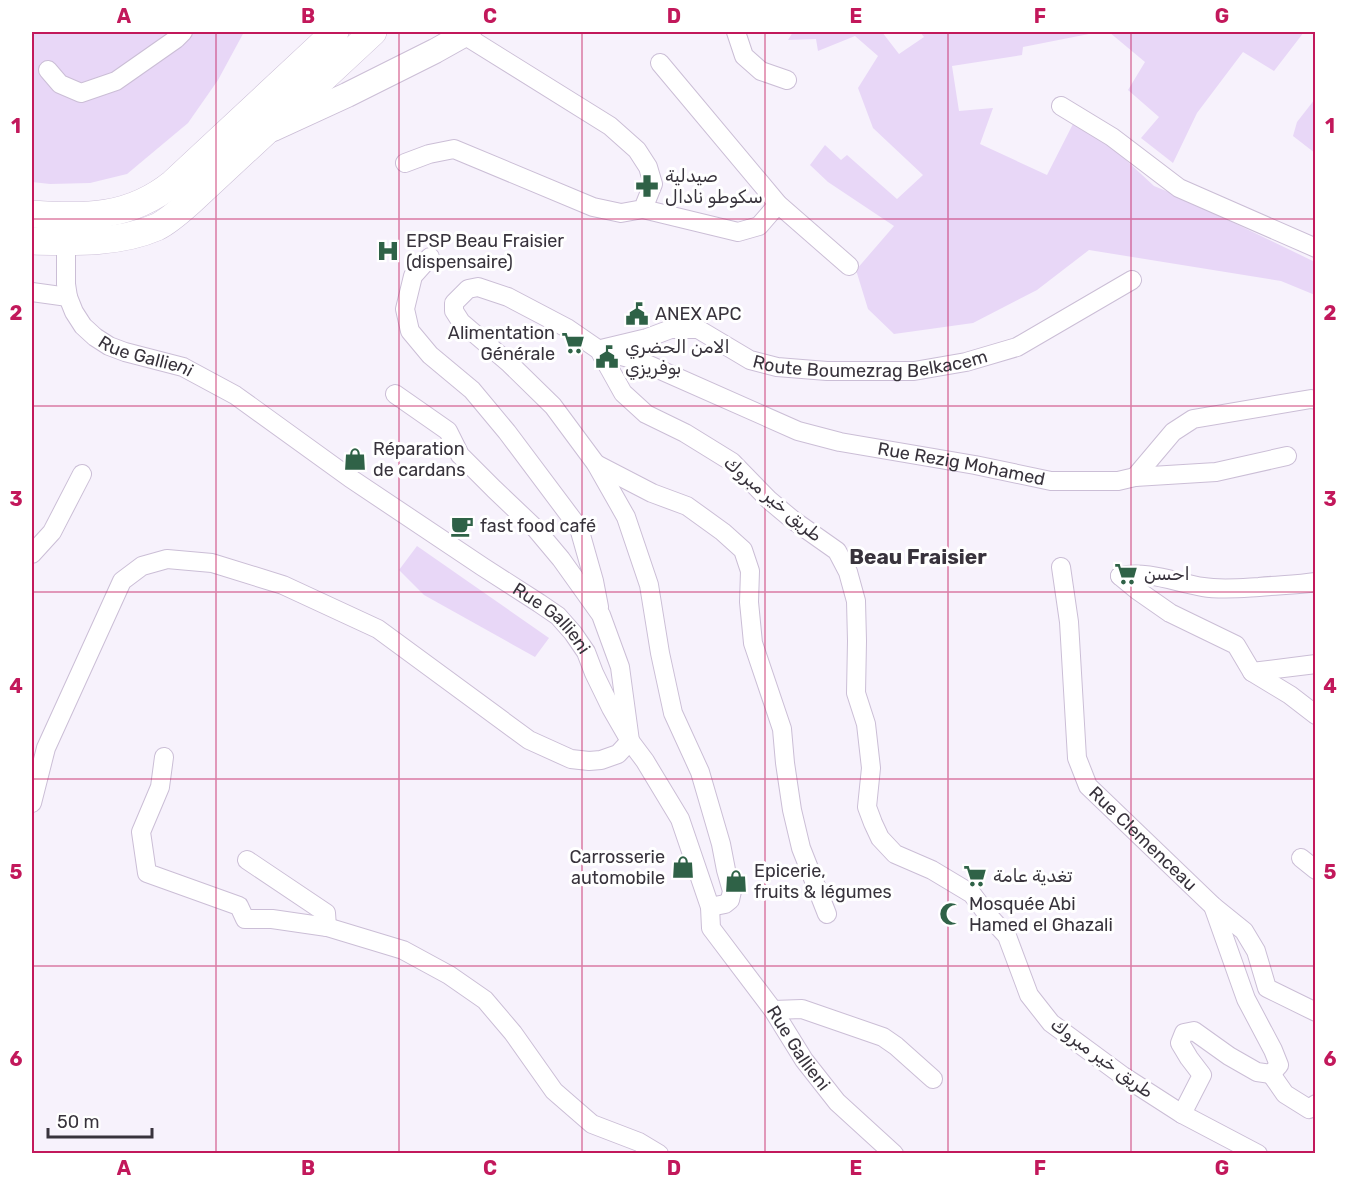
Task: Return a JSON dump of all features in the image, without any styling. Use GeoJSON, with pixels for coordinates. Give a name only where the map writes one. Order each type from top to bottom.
{"type":"FeatureCollection","features":[{"type":"Feature","properties":{"kind":"highway"},"geometry":{"type":"LineString","coordinates":[[32,214],[100,214],[130,208],[153,198],[173,183],[335,32]]}},
{"type":"Feature","properties":{"kind":"highway"},"geometry":{"type":"LineString","coordinates":[[32,240],[66,241],[120,237],[144,232],[158,226],[181,211],[373,32]]}},
{"type":"Feature","properties":{"kind":"main road"},"geometry":{"type":"LineString","coordinates":[[263,134],[357,90],[466,33]]}},
{"type":"Feature","properties":{"kind":"street"},"geometry":{"type":"LineString","coordinates":[[48,70],[60,84],[81,93],[116,81],[183,32]]}},
{"type":"Feature","properties":{"kind":"street"},"geometry":{"type":"LineString","coordinates":[[736,32],[744,56],[761,71],[786,80]]}},
{"type":"Feature","properties":{"kind":"street"},"geometry":{"type":"LineString","coordinates":[[466,33],[610,126],[637,150],[648,167],[653,184],[643,209]]}},
{"type":"Feature","properties":{"kind":"street"},"geometry":{"type":"LineString","coordinates":[[660,63],[778,204],[849,266]]}},
{"type":"Feature","properties":{"kind":"street"},"geometry":{"type":"LineString","coordinates":[[1061,106],[1112,137],[1179,188],[1316,248]]}},
{"type":"Feature","properties":{"kind":"street"},"geometry":{"type":"LineString","coordinates":[[405,163],[429,154],[454,149],[593,207],[621,213],[643,209],[738,232],[759,226],[778,204]]}},
{"type":"Feature","properties":{"kind":"street","name":"Rue Gallieni"},"geometry":{"type":"LineString","coordinates":[[66,241],[68,297],[83,326],[95,337],[125,352],[183,367],[235,395],[350,478],[558,616],[586,652],[607,699],[630,741],[645,761],[680,819],[710,907],[711,928],[773,1010],[804,1060],[837,1102],[894,1154]]}},
{"type":"Feature","properties":{"kind":"street"},"geometry":{"type":"LineString","coordinates":[[32,803],[46,748],[122,581],[142,566],[167,558],[212,563],[283,585],[378,629],[529,740],[571,759],[601,760],[618,754],[630,741],[620,667],[601,615],[579,528],[507,432],[472,390],[430,355],[410,331],[405,309],[413,276],[430,257]]}},
{"type":"Feature","properties":{"kind":"street","name":"Route Boumezrag Belkacem"},"geometry":{"type":"LineString","coordinates":[[599,350],[647,338],[671,329],[698,329],[750,360],[777,367],[827,371],[914,371],[966,362],[1017,347],[1132,280]]}},
{"type":"Feature","properties":{"kind":"street","name":"طريق خير مبروك"},"geometry":{"type":"LineString","coordinates":[[710,907],[725,904],[730,900],[732,894],[721,844],[700,772],[673,713],[649,585],[626,517],[596,464],[553,406],[510,364],[461,322],[454,311],[454,303],[468,289],[478,287],[508,297],[567,328],[599,350],[623,393],[646,414],[685,433],[732,462],[769,500],[837,552],[848,572],[856,601],[856,693],[866,724],[871,768],[867,807],[880,838],[895,854],[932,870],[972,894],[1008,936],[1029,995],[1051,1023],[1123,1076],[1182,1114],[1258,1154]]}},
{"type":"Feature","properties":{"kind":"street"},"geometry":{"type":"LineString","coordinates":[[32,292],[68,297]]}},
{"type":"Feature","properties":{"kind":"street","name":"Rue Rezig Mohamed"},"geometry":{"type":"LineString","coordinates":[[599,350],[650,365],[798,431],[840,442],[975,465],[1051,481],[1118,481],[1135,477],[1216,472],[1287,456]]}},
{"type":"Feature","properties":{"kind":"street"},"geometry":{"type":"LineString","coordinates":[[395,394],[448,431],[460,454],[535,528],[561,559],[601,615]]}},
{"type":"Feature","properties":{"kind":"street"},"geometry":{"type":"LineString","coordinates":[[1135,477],[1173,432],[1193,419],[1316,400]]}},
{"type":"Feature","properties":{"kind":"street"},"geometry":{"type":"LineString","coordinates":[[596,464],[652,493],[687,506],[743,550],[750,571],[749,602],[753,642],[782,729],[784,763],[801,848],[827,914]]}},
{"type":"Feature","properties":{"kind":"street"},"geometry":{"type":"LineString","coordinates":[[32,554],[52,532],[82,474]]}},
{"type":"Feature","properties":{"kind":"street","name":"Rue Clemenceau"},"geometry":{"type":"LineString","coordinates":[[1061,567],[1069,622],[1077,758],[1088,786],[1214,906],[1244,931],[1256,951],[1267,988],[1316,1012]]}},
{"type":"Feature","properties":{"kind":"street"},"geometry":{"type":"LineString","coordinates":[[1316,582],[1239,588],[1205,587],[1141,575],[1120,576],[1170,613],[1236,645],[1252,672],[1290,695],[1316,715]]}},
{"type":"Feature","properties":{"kind":"street"},"geometry":{"type":"LineString","coordinates":[[1252,672],[1316,664]]}},
{"type":"Feature","properties":{"kind":"street"},"geometry":{"type":"LineString","coordinates":[[164,757],[160,787],[141,832],[147,873],[239,906],[245,919],[272,919],[327,927],[403,950],[450,975],[485,1000],[513,1033],[554,1091],[592,1124],[639,1142],[659,1154]]}},
{"type":"Feature","properties":{"kind":"street"},"geometry":{"type":"LineString","coordinates":[[1301,858],[1316,870]]}},
{"type":"Feature","properties":{"kind":"street"},"geometry":{"type":"LineString","coordinates":[[247,860],[326,913],[327,927]]}},
{"type":"Feature","properties":{"kind":"street"},"geometry":{"type":"LineString","coordinates":[[1214,906],[1246,999],[1274,1050],[1275,1069],[1285,1094],[1309,1109],[1316,1104]]}},
{"type":"Feature","properties":{"kind":"street"},"geometry":{"type":"LineString","coordinates":[[773,1010],[802,1009],[883,1037],[933,1079]]}},
{"type":"Feature","properties":{"kind":"street"},"geometry":{"type":"LineString","coordinates":[[1182,1114],[1202,1076],[1180,1043],[1184,1034],[1194,1031],[1229,1056],[1257,1072],[1275,1069]]}},
{"type":"Feature","properties":{"kind":"shaded area"},"geometry":{"type":"Polygon","coordinates":[[[32,32],[244,32],[218,80],[188,123],[127,174],[90,183],[50,184],[32,182],[32,32]]]}},
{"type":"Feature","properties":{"kind":"shaded area"},"geometry":{"type":"Polygon","coordinates":[[[793,32],[882,32],[899,54],[924,37],[920,32],[1099,32],[1023,47],[1022,55],[952,66],[959,111],[993,108],[980,144],[1047,175],[1075,120],[1100,136],[1154,186],[1315,262],[1315,295],[1281,281],[1089,250],[1037,290],[973,323],[894,334],[868,309],[856,270],[894,226],[828,182],[810,165],[825,145],[841,160],[847,155],[897,199],[923,175],[873,128],[858,88],[878,56],[855,36],[818,51],[816,39],[788,40],[793,32]]]}},
{"type":"Feature","properties":{"kind":"shaded area"},"geometry":{"type":"Polygon","coordinates":[[[1109,32],[1304,32],[1274,71],[1243,52],[1197,113],[1173,163],[1141,138],[1159,117],[1128,90],[1145,62],[1109,32]]]}},
{"type":"Feature","properties":{"kind":"shaded area"},"geometry":{"type":"Polygon","coordinates":[[[1315,99],[1316,153],[1293,136],[1297,122],[1315,99]]]}},
{"type":"Feature","properties":{"kind":"shaded area"},"geometry":{"type":"Polygon","coordinates":[[[417,546],[549,638],[535,657],[424,595],[399,570],[417,546]]]}},
{"type":"Feature","properties":{"kind":"place","name":"صيدلية سكوطو نادال"},"geometry":{"type":"Point","coordinates":[647,186]}},
{"type":"Feature","properties":{"kind":"place","name":"EPSP Beau Fraisier (dispensaire)"},"geometry":{"type":"Point","coordinates":[388,251]}},
{"type":"Feature","properties":{"kind":"place","name":"ANEX APC"},"geometry":{"type":"Point","coordinates":[637,314]}},
{"type":"Feature","properties":{"kind":"place","name":"Alimentation Générale"},"geometry":{"type":"Point","coordinates":[573,343]}},
{"type":"Feature","properties":{"kind":"place","name":"الامن الحضري بوفريزي"},"geometry":{"type":"Point","coordinates":[607,357]}},
{"type":"Feature","properties":{"kind":"place","name":"Réparation de cardans"},"geometry":{"type":"Point","coordinates":[355,459]}},
{"type":"Feature","properties":{"kind":"place","name":"fast food café"},"geometry":{"type":"Point","coordinates":[462,526]}},
{"type":"Feature","properties":{"kind":"place","name":"احسن"},"geometry":{"type":"Point","coordinates":[1126,574]}},
{"type":"Feature","properties":{"kind":"place","name":"Carrosserie automobile"},"geometry":{"type":"Point","coordinates":[683,867]}},
{"type":"Feature","properties":{"kind":"place","name":"تغدية عامة"},"geometry":{"type":"Point","coordinates":[975,876]}},
{"type":"Feature","properties":{"kind":"place","name":"Epicerie, fruits & légumes"},"geometry":{"type":"Point","coordinates":[736,881]}},
{"type":"Feature","properties":{"kind":"place","name":"Mosquée Abi Hamed el Ghazali"},"geometry":{"type":"Point","coordinates":[951,914]}},
{"type":"Feature","properties":{"kind":"district","name":"Beau Fraisier"},"geometry":{"type":"Point","coordinates":[918,557]}}]}
